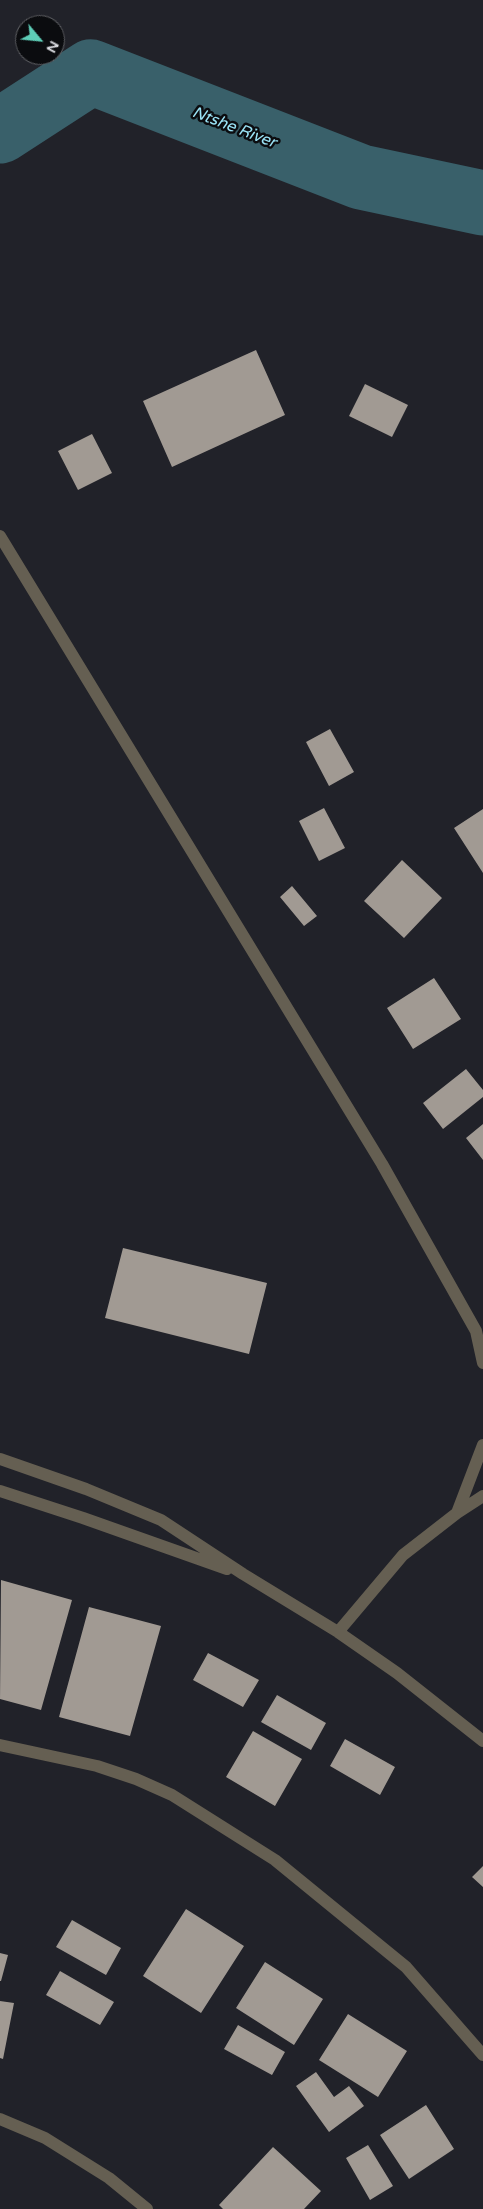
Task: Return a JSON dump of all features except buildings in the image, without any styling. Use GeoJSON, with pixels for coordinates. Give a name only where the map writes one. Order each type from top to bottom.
{"type":"FeatureCollection","features":[{"type":"Feature","properties":{"kind":"street"},"geometry":{"type":"LineString","coordinates":[[0,536],[382,1164],[476,1332],[483,1363]]}},
{"type":"Feature","properties":{"kind":"street"},"geometry":{"type":"LineString","coordinates":[[456,1513],[483,1445]]}},
{"type":"Feature","properties":{"kind":"street"},"geometry":{"type":"LineString","coordinates":[[0,1459],[86,1489],[161,1520],[243,1574],[338,1632],[398,1674],[483,1741]]}},
{"type":"Feature","properties":{"kind":"street"},"geometry":{"type":"LineString","coordinates":[[0,1491],[243,1574]]}},
{"type":"Feature","properties":{"kind":"street"},"geometry":{"type":"LineString","coordinates":[[338,1632],[403,1555],[456,1513],[483,1496]]}},
{"type":"Feature","properties":{"kind":"street"},"geometry":{"type":"LineString","coordinates":[[0,1745],[96,1766],[136,1779],[172,1795],[275,1860],[406,1967],[483,2055]]}},
{"type":"Feature","properties":{"kind":"street"},"geometry":{"type":"LineString","coordinates":[[0,2120],[45,2138],[109,2178],[147,2209]]}},
{"type":"Feature","properties":{"kind":"waterway","name":"Ntshe River"},"geometry":{"type":"LineString","coordinates":[[0,131],[91,72],[361,177],[483,203]]}}]}
